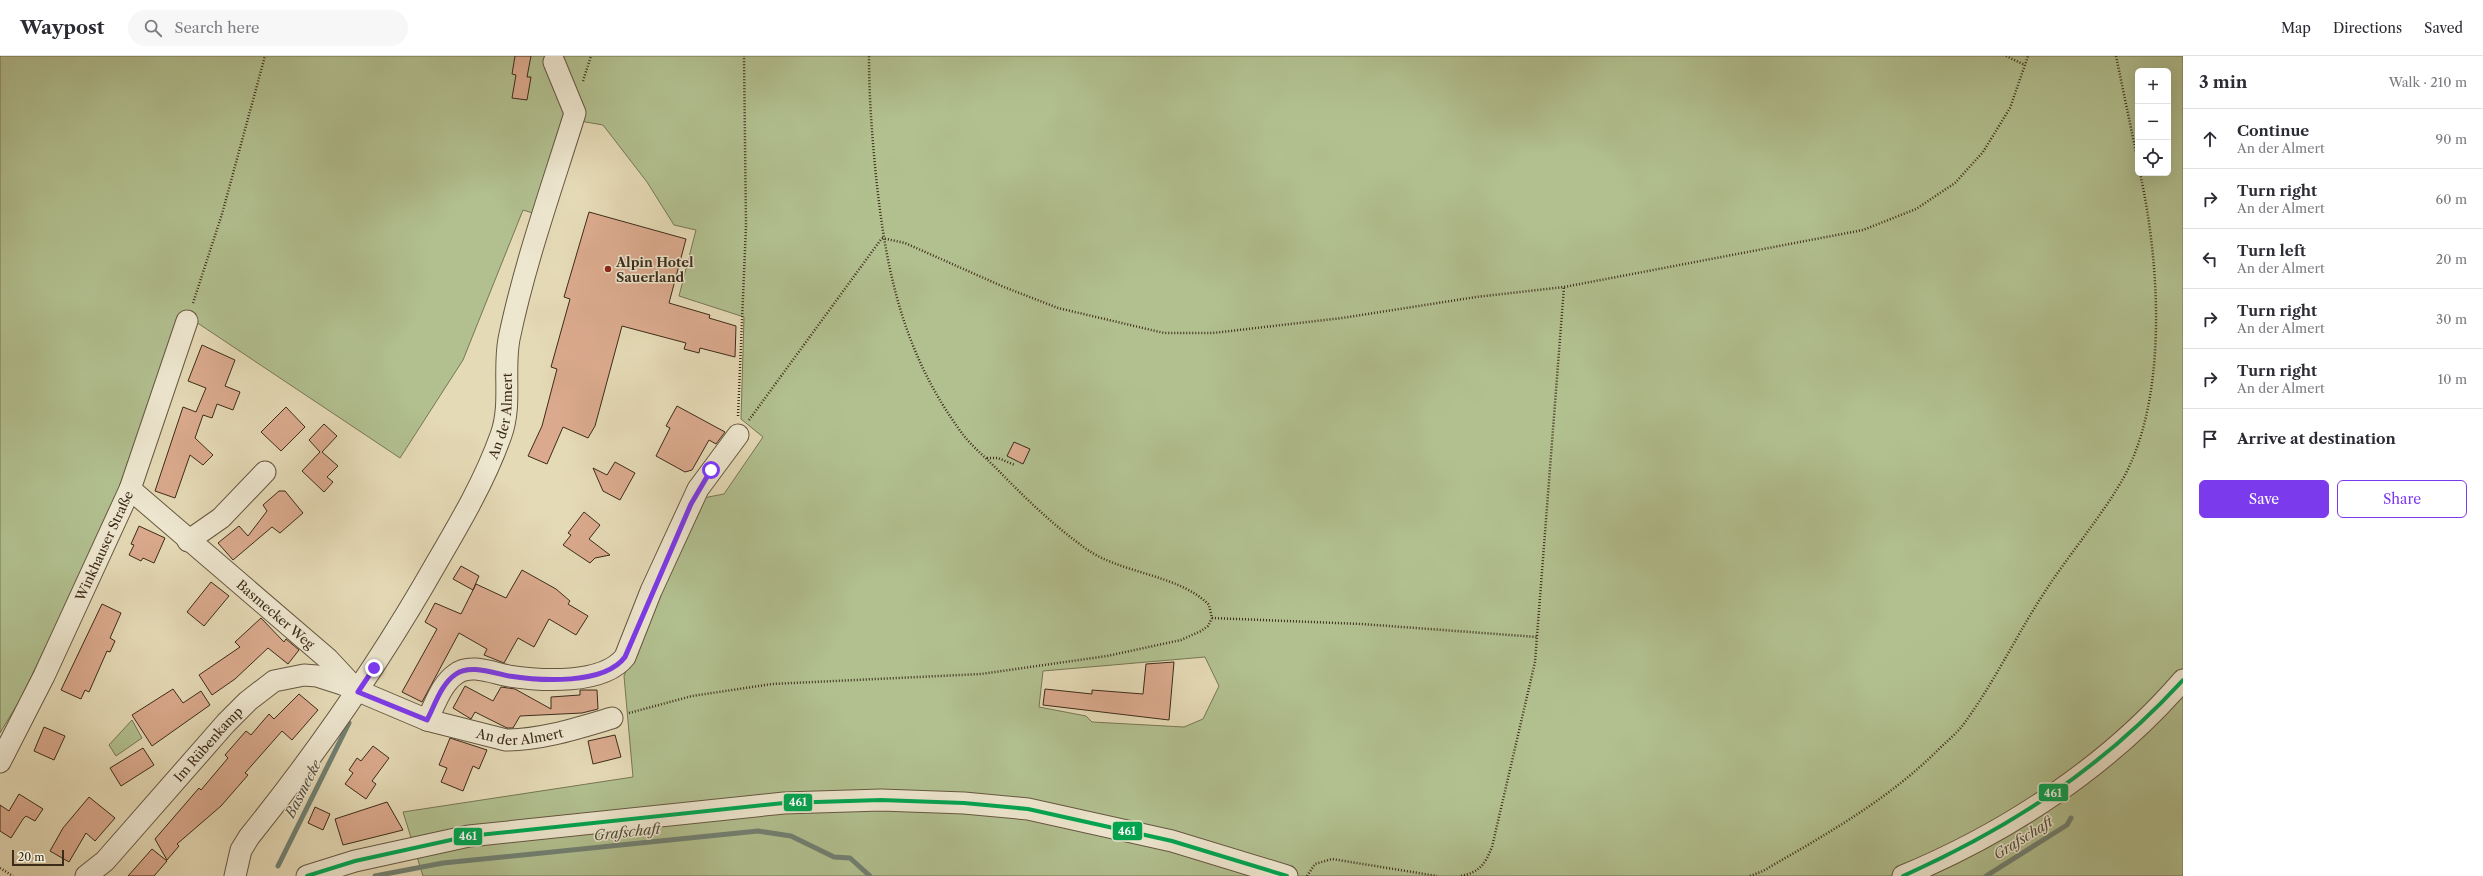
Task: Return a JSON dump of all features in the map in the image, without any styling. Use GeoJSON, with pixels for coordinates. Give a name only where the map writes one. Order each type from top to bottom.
{"type":"FeatureCollection","features":[{"type":"Feature","properties":{"kind":"street","name":"An der Almert"},"geometry":{"type":"LineString","coordinates":[[235,876],[241,850],[249,836],[358,692],[398,630],[468,508],[489,466],[506,422],[506,355],[524,277],[575,113],[554,62]]}},
{"type":"Feature","properties":{"kind":"street","name":"Winkhauser Straße"},"geometry":{"type":"LineString","coordinates":[[0,762],[47,669],[130,489],[187,321]]}},
{"type":"Feature","properties":{"kind":"street"},"geometry":{"type":"LineString","coordinates":[[427,720],[449,680],[462,671],[481,670],[524,678],[562,678],[592,676],[614,669],[620,664],[625,657],[651,591],[698,489],[738,435]]}},
{"type":"Feature","properties":{"kind":"street"},"geometry":{"type":"LineString","coordinates":[[188,541],[221,518],[265,472]]}},
{"type":"Feature","properties":{"kind":"street","name":"Basmecker Weg"},"geometry":{"type":"LineString","coordinates":[[130,489],[188,541],[328,659],[358,692]]}},
{"type":"Feature","properties":{"kind":"street","name":"Im Rübenkamp"},"geometry":{"type":"LineString","coordinates":[[86,876],[106,861],[226,723],[261,690],[274,681],[304,676],[328,680],[358,692]]}},
{"type":"Feature","properties":{"kind":"street"},"geometry":{"type":"LineString","coordinates":[[1903,876],[1969,846],[2028,811],[2104,756],[2183,680]]}},
{"type":"Feature","properties":{"kind":"street","name":"An der Almert"},"geometry":{"type":"LineString","coordinates":[[358,692],[427,720],[494,739],[520,740],[569,731],[612,718]]}},
{"type":"Feature","properties":{"kind":"street"},"geometry":{"type":"LineString","coordinates":[[307,876],[355,861],[469,836],[784,803],[881,800],[964,803],[1028,809],[1172,841],[1287,876]]}},
{"type":"Feature","properties":{"kind":"path"},"geometry":{"type":"LineString","coordinates":[[187,321],[222,214],[265,56]]}},
{"type":"Feature","properties":{"kind":"path"},"geometry":{"type":"LineString","coordinates":[[738,435],[746,226],[744,56]]}},
{"type":"Feature","properties":{"kind":"path"},"geometry":{"type":"LineString","coordinates":[[612,718],[692,696],[731,689],[772,684],[981,674],[1107,656],[1191,636],[1208,626],[1212,618],[1209,605],[1191,592],[1088,551],[1060,530],[965,437],[949,413],[912,344],[896,297],[882,238],[871,130],[869,56]]}},
{"type":"Feature","properties":{"kind":"path"},"geometry":{"type":"LineString","coordinates":[[2006,56],[2025,65]]}},
{"type":"Feature","properties":{"kind":"path"},"geometry":{"type":"LineString","coordinates":[[882,238],[905,243],[1004,287],[1058,308],[1164,333],[1213,333],[1319,320],[1476,297],[1564,287],[1863,230],[1916,209],[1955,183],[1983,152],[2010,108],[2028,56]]}},
{"type":"Feature","properties":{"kind":"path"},"geometry":{"type":"LineString","coordinates":[[2116,56],[2135,148]]}},
{"type":"Feature","properties":{"kind":"path"},"geometry":{"type":"LineString","coordinates":[[1750,876],[1770,867],[1882,799],[1918,770],[1961,726],[1996,675],[2024,623],[2120,483],[2137,450],[2149,405],[2154,346],[2156,279],[2149,212],[2141,176]]}},
{"type":"Feature","properties":{"kind":"path"},"geometry":{"type":"LineString","coordinates":[[738,435],[882,238]]}},
{"type":"Feature","properties":{"kind":"path"},"geometry":{"type":"LineString","coordinates":[[1461,876],[1479,870],[1486,863],[1492,847],[1535,662],[1564,287]]}},
{"type":"Feature","properties":{"kind":"path"},"geometry":{"type":"LineString","coordinates":[[986,458],[998,458],[1015,465]]}},
{"type":"Feature","properties":{"kind":"path"},"geometry":{"type":"LineString","coordinates":[[1212,618],[1362,624],[1537,637]]}},
{"type":"Feature","properties":{"kind":"path"},"geometry":{"type":"LineString","coordinates":[[1306,876],[1315,864],[1332,859],[1437,876]]}},
{"type":"Feature","properties":{"kind":"path"},"geometry":{"type":"LineString","coordinates":[[0,868],[13,876]]}},
{"type":"Feature","properties":{"kind":"green space"},"geometry":{"type":"Polygon","coordinates":[[[0,56],[2183,56],[2183,876],[423,876],[403,812],[633,777],[624,676],[698,499],[724,494],[763,437],[741,419],[744,317],[679,296],[696,230],[674,225],[647,182],[603,125],[568,119],[536,214],[523,210],[463,360],[400,458],[181,312],[122,487],[21,698],[0,733],[0,56]],[[1205,657],[1043,671],[1039,707],[1086,716],[1092,722],[1184,727],[1203,719],[1219,686],[1205,657]]]}},
{"type":"Feature","properties":{"kind":"green space"},"geometry":{"type":"Polygon","coordinates":[[[132,720],[142,738],[116,756],[109,745],[132,720]]]}},
{"type":"Feature","properties":{"kind":"building"},"geometry":{"type":"Polygon","coordinates":[[[515,56],[531,56],[527,77],[531,77],[527,100],[512,98],[516,75],[512,74],[515,56]]]}},
{"type":"Feature","properties":{"kind":"building"},"geometry":{"type":"Polygon","coordinates":[[[589,212],[686,239],[669,303],[710,315],[709,318],[736,326],[735,357],[700,348],[699,353],[684,349],[686,343],[622,326],[595,426],[588,438],[563,427],[547,464],[528,456],[542,426],[557,369],[551,367],[570,299],[564,297],[589,212]]]}},
{"type":"Feature","properties":{"kind":"building"},"geometry":{"type":"Polygon","coordinates":[[[202,345],[235,360],[225,386],[240,392],[233,410],[217,404],[212,418],[203,415],[195,438],[213,455],[203,465],[190,455],[175,498],[155,491],[183,407],[196,412],[206,388],[188,381],[202,345]]]}},
{"type":"Feature","properties":{"kind":"building"},"geometry":{"type":"Polygon","coordinates":[[[677,406],[725,432],[716,444],[709,440],[692,470],[685,472],[656,456],[670,428],[666,426],[677,406]]]}},
{"type":"Feature","properties":{"kind":"building"},"geometry":{"type":"Polygon","coordinates":[[[286,407],[305,427],[281,451],[261,432],[286,407]]]}},
{"type":"Feature","properties":{"kind":"building"},"geometry":{"type":"Polygon","coordinates":[[[324,424],[337,436],[322,452],[338,466],[327,477],[333,482],[324,492],[302,471],[320,452],[309,440],[324,424]]]}},
{"type":"Feature","properties":{"kind":"building"},"geometry":{"type":"Polygon","coordinates":[[[1014,442],[1030,449],[1023,464],[1007,456],[1014,442]]]}},
{"type":"Feature","properties":{"kind":"building"},"geometry":{"type":"Polygon","coordinates":[[[615,462],[635,473],[620,500],[603,491],[593,468],[607,475],[615,462]]]}},
{"type":"Feature","properties":{"kind":"building"},"geometry":{"type":"Polygon","coordinates":[[[279,491],[285,491],[303,513],[280,533],[272,527],[233,560],[218,543],[239,526],[248,536],[267,511],[263,505],[279,491]]]}},
{"type":"Feature","properties":{"kind":"building"},"geometry":{"type":"Polygon","coordinates":[[[584,512],[600,525],[589,539],[610,555],[595,558],[590,563],[563,545],[571,535],[568,533],[584,512]]]}},
{"type":"Feature","properties":{"kind":"building"},"geometry":{"type":"Polygon","coordinates":[[[139,526],[165,538],[154,563],[143,558],[141,561],[129,555],[134,545],[131,544],[139,526]]]}},
{"type":"Feature","properties":{"kind":"building"},"geometry":{"type":"Polygon","coordinates":[[[461,566],[479,576],[473,590],[453,579],[461,566]]]}},
{"type":"Feature","properties":{"kind":"building"},"geometry":{"type":"Polygon","coordinates":[[[522,570],[556,589],[570,601],[568,604],[588,616],[576,635],[549,619],[534,647],[518,638],[504,663],[484,655],[487,649],[459,633],[422,702],[402,692],[437,629],[425,622],[435,603],[461,614],[476,584],[506,598],[522,570]]]}},
{"type":"Feature","properties":{"kind":"building"},"geometry":{"type":"Polygon","coordinates":[[[211,582],[229,596],[204,626],[187,612],[211,582]]]}},
{"type":"Feature","properties":{"kind":"building"},"geometry":{"type":"Polygon","coordinates":[[[102,604],[121,613],[110,638],[115,641],[110,652],[107,651],[89,692],[85,690],[81,699],[61,690],[102,604]]]}},
{"type":"Feature","properties":{"kind":"building"},"geometry":{"type":"Polygon","coordinates":[[[261,618],[284,642],[286,639],[299,650],[288,664],[268,648],[235,679],[212,695],[199,675],[240,647],[235,642],[261,618]]]}},
{"type":"Feature","properties":{"kind":"building"},"geometry":{"type":"Polygon","coordinates":[[[1174,662],[1169,720],[1043,705],[1045,689],[1092,694],[1092,690],[1143,694],[1146,664],[1174,662]]]}},
{"type":"Feature","properties":{"kind":"building"},"geometry":{"type":"Polygon","coordinates":[[[465,686],[493,701],[501,687],[515,689],[551,709],[551,697],[580,695],[580,690],[597,690],[598,709],[582,713],[520,716],[513,728],[507,728],[475,712],[471,719],[453,708],[465,686]]]}},
{"type":"Feature","properties":{"kind":"building"},"geometry":{"type":"Polygon","coordinates":[[[173,689],[183,703],[201,691],[210,705],[152,746],[132,715],[173,689]]]}},
{"type":"Feature","properties":{"kind":"building"},"geometry":{"type":"Polygon","coordinates":[[[299,694],[318,710],[292,740],[282,731],[245,773],[248,775],[221,806],[177,844],[179,846],[167,860],[155,839],[199,788],[201,790],[228,758],[225,755],[246,731],[251,735],[269,714],[274,719],[299,694]]]}},
{"type":"Feature","properties":{"kind":"building"},"geometry":{"type":"Polygon","coordinates":[[[44,727],[65,736],[54,760],[34,751],[44,727]]]}},
{"type":"Feature","properties":{"kind":"building"},"geometry":{"type":"Polygon","coordinates":[[[615,735],[621,757],[593,764],[588,741],[615,735]]]}},
{"type":"Feature","properties":{"kind":"building"},"geometry":{"type":"Polygon","coordinates":[[[450,738],[487,750],[479,769],[473,766],[463,791],[441,782],[447,768],[439,765],[450,738]]]}},
{"type":"Feature","properties":{"kind":"building"},"geometry":{"type":"Polygon","coordinates":[[[373,746],[389,758],[372,781],[376,784],[366,799],[345,784],[353,773],[349,770],[357,758],[361,761],[373,746]]]}},
{"type":"Feature","properties":{"kind":"building"},"geometry":{"type":"Polygon","coordinates":[[[143,748],[154,765],[121,786],[110,768],[143,748]]]}},
{"type":"Feature","properties":{"kind":"building"},"geometry":{"type":"Polygon","coordinates":[[[19,794],[43,809],[35,821],[26,816],[11,838],[0,831],[0,805],[9,811],[19,794]]]}},
{"type":"Feature","properties":{"kind":"building"},"geometry":{"type":"Polygon","coordinates":[[[89,797],[115,818],[95,841],[86,833],[69,862],[50,851],[63,828],[89,797]]]}},
{"type":"Feature","properties":{"kind":"building"},"geometry":{"type":"Polygon","coordinates":[[[387,802],[403,830],[343,845],[335,819],[387,802]]]}},
{"type":"Feature","properties":{"kind":"building"},"geometry":{"type":"Polygon","coordinates":[[[315,807],[330,814],[323,830],[308,823],[315,807]]]}},
{"type":"Feature","properties":{"kind":"building"},"geometry":{"type":"Polygon","coordinates":[[[152,849],[167,861],[154,876],[128,876],[152,849]]]}},
{"type":"Feature","properties":{"kind":"waterway","name":"Basmecke"},"geometry":{"type":"LineString","coordinates":[[278,866],[349,723]]}},
{"type":"Feature","properties":{"kind":"waterway","name":"Grafschaft"},"geometry":{"type":"LineString","coordinates":[[1986,876],[2067,825],[2071,818]]}},
{"type":"Feature","properties":{"kind":"waterway","name":"Grafschaft"},"geometry":{"type":"LineString","coordinates":[[375,876],[443,863],[758,831],[791,836],[834,857],[850,858],[870,876]]}},
{"type":"Feature","properties":{"kind":"transit line","name":"461"},"geometry":{"type":"LineString","coordinates":[[1903,876],[1981,837],[2054,793],[2088,768],[2120,741],[2152,712],[2183,680]]}},
{"type":"Feature","properties":{"kind":"transit line","name":"461"},"geometry":{"type":"LineString","coordinates":[[307,876],[355,861],[469,836],[784,803],[881,800],[964,803],[1028,809],[1172,841],[1287,876]]}},
{"type":"Feature","properties":{"kind":"place","name":"Alpin Hotel Sauerland"},"geometry":{"type":"Point","coordinates":[608,269]}},
{"type":"Feature","properties":{"kind":"route"},"geometry":{"type":"LineString","coordinates":[[374,668],[358,692],[427,720],[441,692],[449,680],[456,674],[468,669],[524,678],[543,679],[592,676],[614,669],[625,657],[651,591],[691,504],[698,489],[711,470]]}}]}
